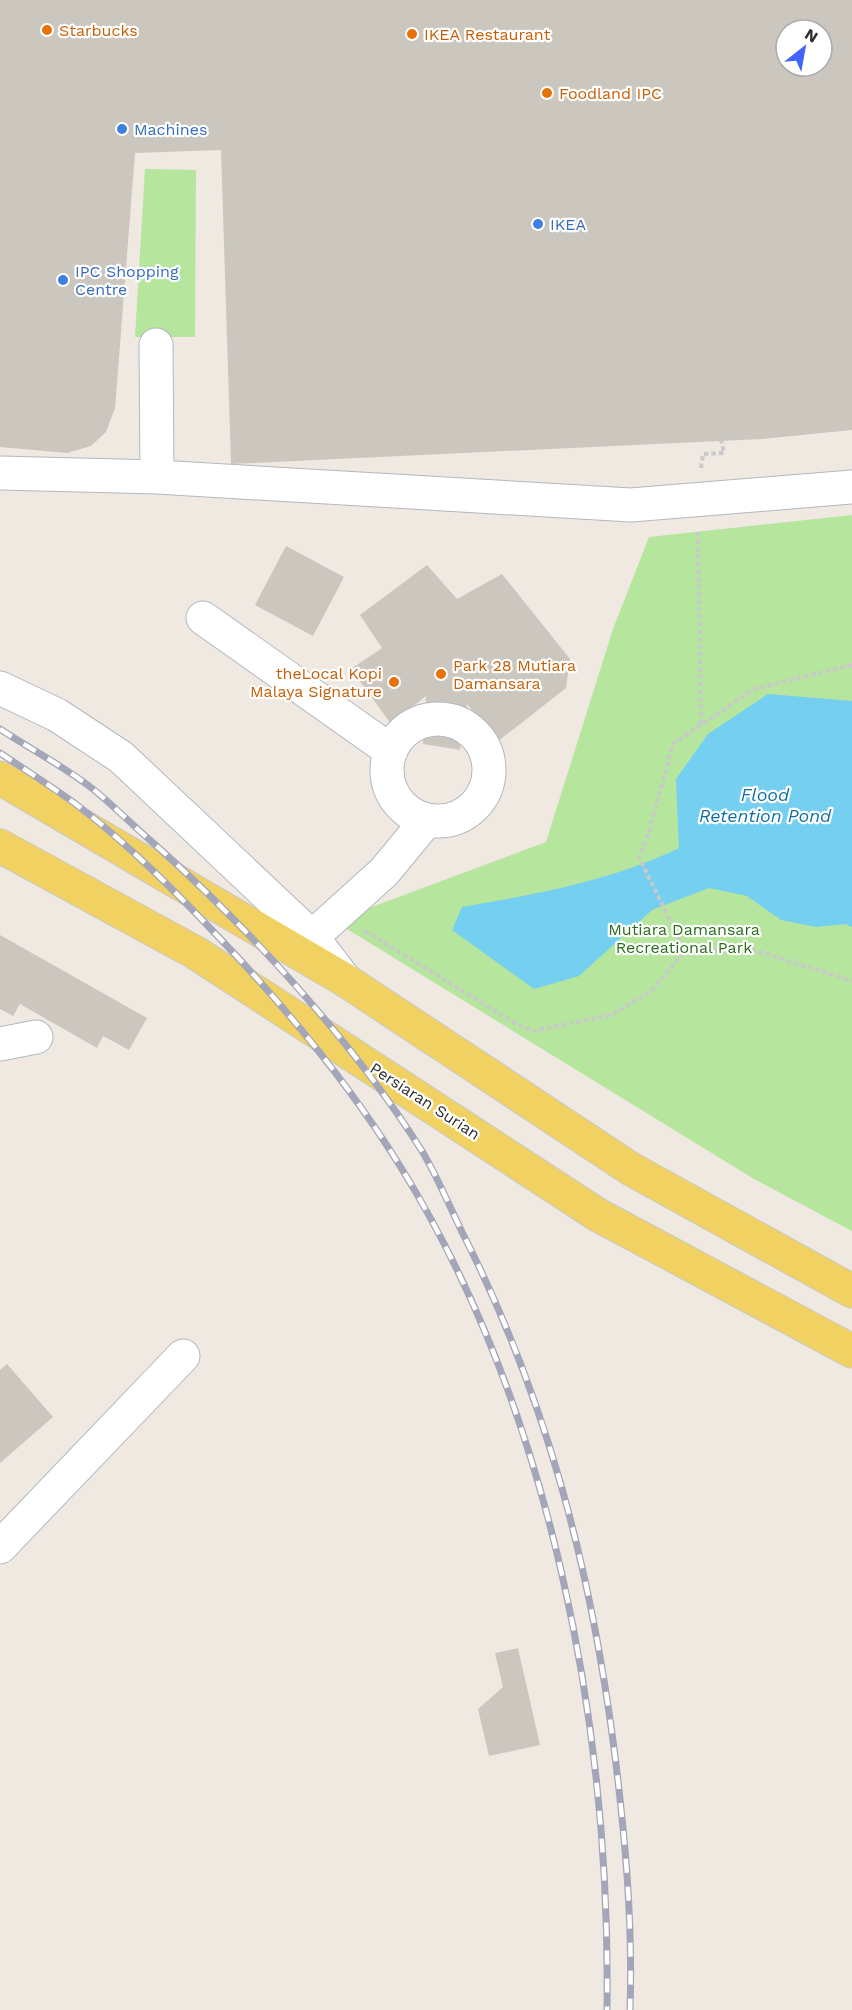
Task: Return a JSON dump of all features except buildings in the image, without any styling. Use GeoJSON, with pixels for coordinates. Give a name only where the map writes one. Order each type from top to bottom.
{"type":"FeatureCollection","features":[{"type":"Feature","properties":{"kind":"main road"},"geometry":{"type":"LineString","coordinates":[[0,778],[345,980],[632,1169],[852,1291]]}},
{"type":"Feature","properties":{"kind":"main road","name":"Persiaran Surian"},"geometry":{"type":"LineString","coordinates":[[0,846],[196,953],[598,1215],[852,1351]]}},
{"type":"Feature","properties":{"kind":"main road"},"geometry":{"type":"LineString","coordinates":[[0,856],[49,874]]}},
{"type":"Feature","properties":{"kind":"street"},"geometry":{"type":"LineString","coordinates":[[156,345],[157,477]]}},
{"type":"Feature","properties":{"kind":"street"},"geometry":{"type":"LineString","coordinates":[[0,473],[157,477],[631,505],[852,487]]}},
{"type":"Feature","properties":{"kind":"street"},"geometry":{"type":"LineString","coordinates":[[203,618],[391,751]]}},
{"type":"Feature","properties":{"kind":"street"},"geometry":{"type":"LineString","coordinates":[[0,688],[57,715],[121,757],[312,938],[345,980]]}},
{"type":"Feature","properties":{"kind":"street"},"geometry":{"type":"LineString","coordinates":[[443,719],[462,726],[475,736],[484,749],[489,765],[488,781],[482,796],[472,808],[459,817],[443,821],[427,820],[404,807],[389,785],[387,768],[391,751],[400,736],[414,725],[443,719]]}},
{"type":"Feature","properties":{"kind":"street"},"geometry":{"type":"LineString","coordinates":[[312,938],[384,872],[427,820]]}},
{"type":"Feature","properties":{"kind":"street"},"geometry":{"type":"LineString","coordinates":[[0,1044],[36,1036]]}},
{"type":"Feature","properties":{"kind":"street"},"geometry":{"type":"LineString","coordinates":[[0,1547],[183,1356]]}},
{"type":"Feature","properties":{"kind":"path"},"geometry":{"type":"LineString","coordinates":[[703,454],[724,453],[722,440]]}},
{"type":"Feature","properties":{"kind":"path"},"geometry":{"type":"LineString","coordinates":[[697,500],[701,724]]}},
{"type":"Feature","properties":{"kind":"path"},"geometry":{"type":"LineString","coordinates":[[852,665],[754,689],[673,744],[648,835],[639,857],[685,951],[754,950],[852,981]]}},
{"type":"Feature","properties":{"kind":"green space"},"geometry":{"type":"Polygon","coordinates":[[[145,169],[196,170],[195,337],[135,337],[145,169]]]}},
{"type":"Feature","properties":{"kind":"green space","name":"Mutiara Damansara Recreational Park"},"geometry":{"type":"Polygon","coordinates":[[[852,515],[852,1231],[754,1179],[334,921],[546,842],[613,629],[649,537],[852,515]]]}},
{"type":"Feature","properties":{"kind":"water","name":"Flood Retention Pond"},"geometry":{"type":"Polygon","coordinates":[[[768,694],[852,701],[852,927],[846,924],[816,927],[781,920],[747,896],[709,888],[652,910],[579,976],[534,989],[452,930],[462,907],[600,878],[679,848],[676,779],[708,734],[768,694]]]}},
{"type":"Feature","properties":{"kind":"railway"},"geometry":{"type":"LineString","coordinates":[[0,729],[97,792],[188,875],[261,948],[297,987],[364,1068],[422,1151],[438,1180],[492,1294],[518,1356],[541,1420],[578,1548],[604,1680],[618,1781],[629,1911],[630,2010]]}},
{"type":"Feature","properties":{"kind":"railway"},"geometry":{"type":"LineString","coordinates":[[0,753],[73,802],[114,835],[173,890],[252,973],[320,1052],[361,1108],[400,1166],[452,1260],[497,1361],[533,1465],[562,1573],[583,1683],[598,1793],[605,1902],[607,2010]]}},
{"type":"Feature","properties":{"kind":"place","name":"Starbucks"},"geometry":{"type":"Point","coordinates":[47,30]}},
{"type":"Feature","properties":{"kind":"place","name":"IKEA Restaurant"},"geometry":{"type":"Point","coordinates":[412,34]}},
{"type":"Feature","properties":{"kind":"place","name":"Foodland IPC"},"geometry":{"type":"Point","coordinates":[547,93]}},
{"type":"Feature","properties":{"kind":"place","name":"Machines"},"geometry":{"type":"Point","coordinates":[122,129]}},
{"type":"Feature","properties":{"kind":"place","name":"IKEA"},"geometry":{"type":"Point","coordinates":[538,224]}},
{"type":"Feature","properties":{"kind":"place","name":"IPC Shopping Centre"},"geometry":{"type":"Point","coordinates":[63,280]}},
{"type":"Feature","properties":{"kind":"place","name":"Park 28 Mutiara Damansara"},"geometry":{"type":"Point","coordinates":[441,674]}},
{"type":"Feature","properties":{"kind":"place","name":"theLocal Kopi Malaya Signature"},"geometry":{"type":"Point","coordinates":[394,682]}}]}
